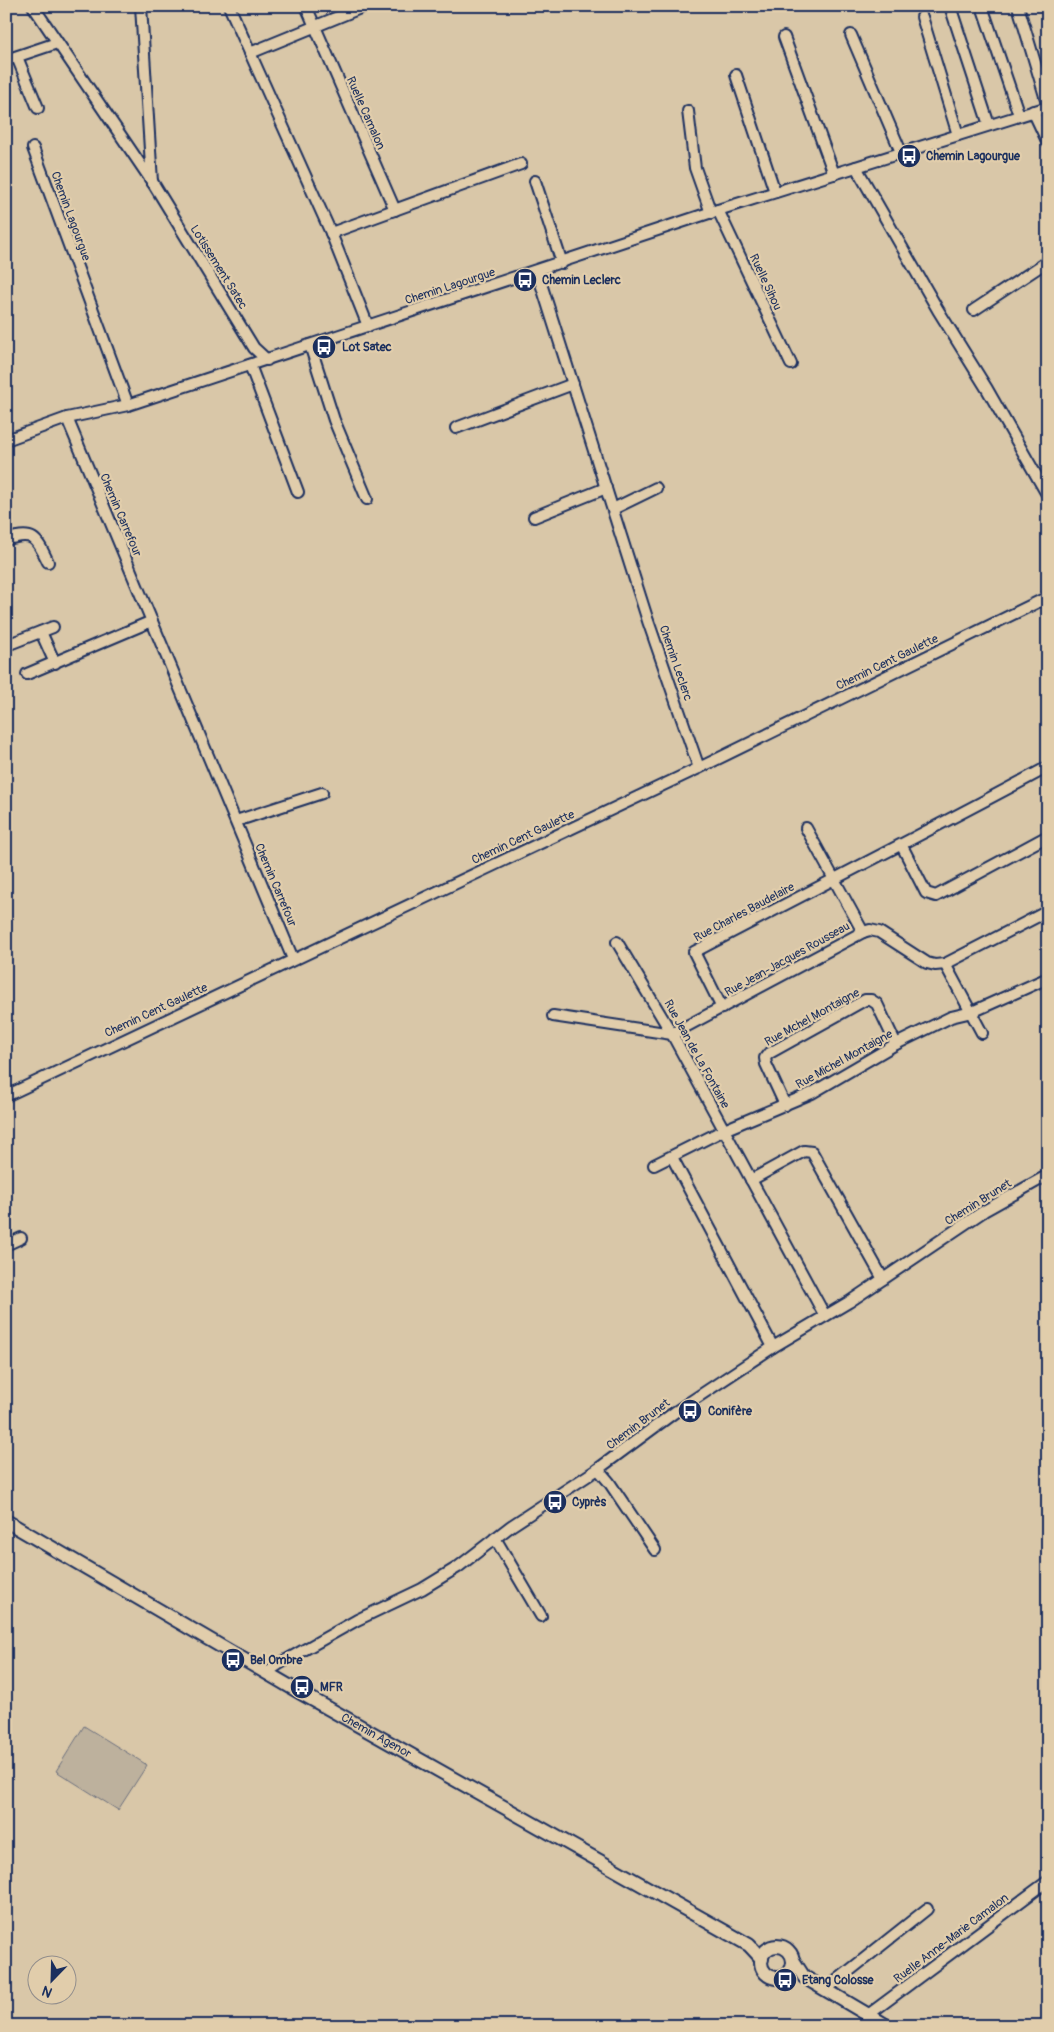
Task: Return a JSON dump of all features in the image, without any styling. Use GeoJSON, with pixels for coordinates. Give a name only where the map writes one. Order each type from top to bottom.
{"type":"FeatureCollection","features":[{"type":"Feature","properties":{"kind":"main road","name":"Chemin Agenor"},"geometry":{"type":"LineString","coordinates":[[6,1521],[269,1674],[748,1945],[762,1959],[763,1968],[768,1975],[777,1978],[786,1975],[804,1977]]}},
{"type":"Feature","properties":{"kind":"main road","name":"Chemin Agenor"},"geometry":{"type":"LineString","coordinates":[[748,1945],[769,1948],[782,1946],[790,1952],[804,1977],[887,2026]]}},
{"type":"Feature","properties":{"kind":"main road"},"geometry":{"type":"LineString","coordinates":[[762,1959],[769,1948]]}},
{"type":"Feature","properties":{"kind":"main road"},"geometry":{"type":"LineString","coordinates":[[786,1975],[792,1968],[793,1960]]}},
{"type":"Feature","properties":{"kind":"street","name":"Lotissement Satec"},"geometry":{"type":"LineString","coordinates":[[34,6],[152,183],[254,348],[268,360]]}},
{"type":"Feature","properties":{"kind":"street","name":"Lotissement Satec"},"geometry":{"type":"LineString","coordinates":[[141,6],[152,183]]}},
{"type":"Feature","properties":{"kind":"street"},"geometry":{"type":"LineString","coordinates":[[230,6],[331,233],[368,326]]}},
{"type":"Feature","properties":{"kind":"street","name":"Ruelle Camalon"},"geometry":{"type":"LineString","coordinates":[[306,6],[395,210]]}},
{"type":"Feature","properties":{"kind":"street"},"geometry":{"type":"LineString","coordinates":[[250,52],[365,6]]}},
{"type":"Feature","properties":{"kind":"street"},"geometry":{"type":"LineString","coordinates":[[950,6],[989,125]]}},
{"type":"Feature","properties":{"kind":"street"},"geometry":{"type":"LineString","coordinates":[[982,6],[1018,116]]}},
{"type":"Feature","properties":{"kind":"street"},"geometry":{"type":"LineString","coordinates":[[1018,6],[1048,107]]}},
{"type":"Feature","properties":{"kind":"street"},"geometry":{"type":"LineString","coordinates":[[922,17],[958,135]]}},
{"type":"Feature","properties":{"kind":"street"},"geometry":{"type":"LineString","coordinates":[[851,35],[901,152]]}},
{"type":"Feature","properties":{"kind":"street"},"geometry":{"type":"LineString","coordinates":[[784,37],[834,174]]}},
{"type":"Feature","properties":{"kind":"street"},"geometry":{"type":"LineString","coordinates":[[6,60],[57,43]]}},
{"type":"Feature","properties":{"kind":"street"},"geometry":{"type":"LineString","coordinates":[[17,57],[38,108]]}},
{"type":"Feature","properties":{"kind":"street"},"geometry":{"type":"LineString","coordinates":[[736,75],[775,192]]}},
{"type":"Feature","properties":{"kind":"street","name":"Chemin Lagourgue"},"geometry":{"type":"LineString","coordinates":[[6,440],[67,418],[128,405],[562,264],[715,211],[1048,107]]}},
{"type":"Feature","properties":{"kind":"street"},"geometry":{"type":"LineString","coordinates":[[688,111],[695,168],[715,211]]}},
{"type":"Feature","properties":{"kind":"street"},"geometry":{"type":"LineString","coordinates":[[1033,111],[1048,143]]}},
{"type":"Feature","properties":{"kind":"street","name":"Chemin Lagourgue"},"geometry":{"type":"LineString","coordinates":[[33,148],[128,405]]}},
{"type":"Feature","properties":{"kind":"street"},"geometry":{"type":"LineString","coordinates":[[331,233],[521,164]]}},
{"type":"Feature","properties":{"kind":"street"},"geometry":{"type":"LineString","coordinates":[[856,167],[1048,496]]}},
{"type":"Feature","properties":{"kind":"street"},"geometry":{"type":"LineString","coordinates":[[535,181],[562,264]]}},
{"type":"Feature","properties":{"kind":"street","name":"Ruelle Sihou"},"geometry":{"type":"LineString","coordinates":[[715,211],[791,364]]}},
{"type":"Feature","properties":{"kind":"street"},"geometry":{"type":"LineString","coordinates":[[974,310],[1048,261]]}},
{"type":"Feature","properties":{"kind":"street","name":"Chemin Leclerc"},"geometry":{"type":"LineString","coordinates":[[537,271],[648,621],[699,768]]}},
{"type":"Feature","properties":{"kind":"street"},"geometry":{"type":"LineString","coordinates":[[310,345],[334,420],[367,499]]}},
{"type":"Feature","properties":{"kind":"street"},"geometry":{"type":"LineString","coordinates":[[250,365],[298,492]]}},
{"type":"Feature","properties":{"kind":"street"},"geometry":{"type":"LineString","coordinates":[[456,428],[573,384]]}},
{"type":"Feature","properties":{"kind":"street","name":"Chemin Carrefour"},"geometry":{"type":"LineString","coordinates":[[67,418],[293,959]]}},
{"type":"Feature","properties":{"kind":"street"},"geometry":{"type":"LineString","coordinates":[[534,517],[606,488]]}},
{"type":"Feature","properties":{"kind":"street"},"geometry":{"type":"LineString","coordinates":[[613,509],[656,488]]}},
{"type":"Feature","properties":{"kind":"street"},"geometry":{"type":"LineString","coordinates":[[6,540],[17,536],[33,537],[38,540],[48,562]]}},
{"type":"Feature","properties":{"kind":"street","name":"Chemin Cent Gaulette"},"geometry":{"type":"LineString","coordinates":[[6,1096],[699,768],[1048,597]]}},
{"type":"Feature","properties":{"kind":"street"},"geometry":{"type":"LineString","coordinates":[[27,674],[152,621]]}},
{"type":"Feature","properties":{"kind":"street"},"geometry":{"type":"LineString","coordinates":[[12,644],[52,627]]}},
{"type":"Feature","properties":{"kind":"street"},"geometry":{"type":"LineString","coordinates":[[41,632],[55,663]]}},
{"type":"Feature","properties":{"kind":"street","name":"Rue Charles Baudelaire"},"geometry":{"type":"LineString","coordinates":[[722,1008],[694,952],[902,846],[1048,767]]}},
{"type":"Feature","properties":{"kind":"street"},"geometry":{"type":"LineString","coordinates":[[236,821],[322,793]]}},
{"type":"Feature","properties":{"kind":"street"},"geometry":{"type":"LineString","coordinates":[[806,828],[863,932]]}},
{"type":"Feature","properties":{"kind":"street"},"geometry":{"type":"LineString","coordinates":[[902,846],[926,892],[936,896],[1048,836]]}},
{"type":"Feature","properties":{"kind":"street"},"geometry":{"type":"LineString","coordinates":[[982,1033],[944,964],[1048,911]]}},
{"type":"Feature","properties":{"kind":"street","name":"Rue Jean-Jacques Rousseau"},"geometry":{"type":"LineString","coordinates":[[672,1034],[870,930],[879,932],[927,963],[944,964]]}},
{"type":"Feature","properties":{"kind":"street","name":"Rue Jean de La Fontaine"},"geometry":{"type":"LineString","coordinates":[[617,942],[672,1034],[825,1316]]}},
{"type":"Feature","properties":{"kind":"street","name":"Rue Michel Montaigne"},"geometry":{"type":"LineString","coordinates":[[654,1165],[724,1130],[812,1093],[896,1044],[951,1018],[972,1012],[1048,978]]}},
{"type":"Feature","properties":{"kind":"street","name":"Rue Mchel Montaigne"},"geometry":{"type":"LineString","coordinates":[[785,1105],[765,1058],[768,1054],[865,1000],[871,1000],[876,1004],[896,1044]]}},
{"type":"Feature","properties":{"kind":"street"},"geometry":{"type":"LineString","coordinates":[[553,1016],[672,1034]]}},
{"type":"Feature","properties":{"kind":"street"},"geometry":{"type":"LineString","coordinates":[[751,1180],[804,1152],[812,1152],[884,1279]]}},
{"type":"Feature","properties":{"kind":"street"},"geometry":{"type":"LineString","coordinates":[[672,1157],[773,1347]]}},
{"type":"Feature","properties":{"kind":"street","name":"Chemin Brunet"},"geometry":{"type":"LineString","coordinates":[[269,1674],[279,1664],[357,1620],[422,1589],[458,1567],[495,1538],[598,1469],[675,1412],[773,1347],[884,1279],[984,1211],[1048,1175]]}},
{"type":"Feature","properties":{"kind":"street"},"geometry":{"type":"LineString","coordinates":[[6,1245],[21,1238]]}},
{"type":"Feature","properties":{"kind":"street"},"geometry":{"type":"LineString","coordinates":[[598,1469],[609,1482],[655,1550]]}},
{"type":"Feature","properties":{"kind":"street"},"geometry":{"type":"LineString","coordinates":[[495,1538],[541,1616]]}},
{"type":"Feature","properties":{"kind":"street","name":"Ruelle Anne-Marie Camalon"},"geometry":{"type":"LineString","coordinates":[[868,2015],[1048,1881]]}},
{"type":"Feature","properties":{"kind":"street"},"geometry":{"type":"LineString","coordinates":[[825,1990],[927,1908]]}},
{"type":"Feature","properties":{"kind":"shaded area"},"geometry":{"type":"Polygon","coordinates":[[[84,1726],[147,1765],[118,1810],[56,1771],[84,1726]]]}},
{"type":"Feature","properties":{"kind":"place","name":"Chemin Lagourgue"},"geometry":{"type":"Point","coordinates":[909,156]}},
{"type":"Feature","properties":{"kind":"place","name":"Chemin Leclerc"},"geometry":{"type":"Point","coordinates":[525,280]}},
{"type":"Feature","properties":{"kind":"place","name":"Lot Satec"},"geometry":{"type":"Point","coordinates":[324,347]}},
{"type":"Feature","properties":{"kind":"place","name":"Conifère"},"geometry":{"type":"Point","coordinates":[690,1411]}},
{"type":"Feature","properties":{"kind":"place","name":"Cyprès"},"geometry":{"type":"Point","coordinates":[555,1502]}},
{"type":"Feature","properties":{"kind":"place","name":"Bel Ombre"},"geometry":{"type":"Point","coordinates":[233,1660]}},
{"type":"Feature","properties":{"kind":"place","name":"MFR"},"geometry":{"type":"Point","coordinates":[302,1687]}},
{"type":"Feature","properties":{"kind":"place","name":"Etang Colosse"},"geometry":{"type":"Point","coordinates":[785,1980]}}]}
